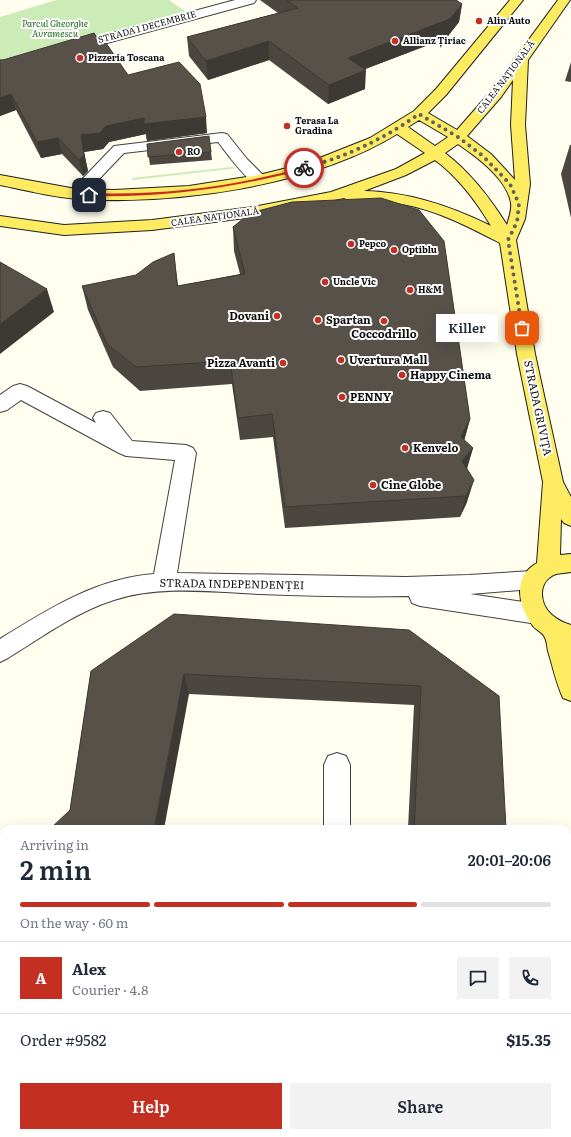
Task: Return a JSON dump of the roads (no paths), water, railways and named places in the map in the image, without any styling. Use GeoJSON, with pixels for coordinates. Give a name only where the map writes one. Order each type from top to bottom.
{"type":"FeatureCollection","features":[{"type":"Feature","properties":{"kind":"main road"},"geometry":{"type":"LineString","coordinates":[[0,180],[76,194],[114,195],[189,191],[260,180],[312,166],[375,141],[399,128],[419,114],[441,92],[517,0]]}},
{"type":"Feature","properties":{"kind":"main road","name":"CALEA NAȚIONALĂ"},"geometry":{"type":"LineString","coordinates":[[0,221],[64,230],[152,225],[253,212],[334,196],[367,186],[401,172],[435,153],[458,137],[496,94],[564,0]]}},
{"type":"Feature","properties":{"kind":"main road"},"geometry":{"type":"LineString","coordinates":[[334,196],[385,197],[414,201],[442,210],[508,240],[517,222],[524,174],[518,125],[520,60]]}},
{"type":"Feature","properties":{"kind":"main road"},"geometry":{"type":"LineString","coordinates":[[419,114],[458,137],[498,170],[510,184],[519,204]]}},
{"type":"Feature","properties":{"kind":"main road","name":"STRADA GRIVIȚA"},"geometry":{"type":"LineString","coordinates":[[399,128],[435,153],[459,173],[499,224],[508,240],[526,354],[553,482],[571,517]]}},
{"type":"Feature","properties":{"kind":"main road","name":"STRADA GRIVIȚA"},"geometry":{"type":"LineString","coordinates":[[553,482],[540,573],[530,591],[531,602],[554,626]]}},
{"type":"Feature","properties":{"kind":"main road"},"geometry":{"type":"LineString","coordinates":[[540,573],[560,563],[571,563]]}},
{"type":"Feature","properties":{"kind":"main road"},"geometry":{"type":"LineString","coordinates":[[554,626],[571,690]]}},
{"type":"Feature","properties":{"kind":"street","name":"STRADA 1 DECEMBRIE"},"geometry":{"type":"LineString","coordinates":[[57,53],[157,24],[250,0]]}},
{"type":"Feature","properties":{"kind":"street"},"geometry":{"type":"LineString","coordinates":[[76,194],[119,149],[222,137],[242,162],[260,180]]}},
{"type":"Feature","properties":{"kind":"street"},"geometry":{"type":"LineString","coordinates":[[0,405],[20,391],[126,448],[186,453],[164,582]]}},
{"type":"Feature","properties":{"kind":"street"},"geometry":{"type":"LineString","coordinates":[[103,418],[126,448]]}},
{"type":"Feature","properties":{"kind":"street","name":"STRADA INDEPENDENȚEI"},"geometry":{"type":"LineString","coordinates":[[0,651],[54,618],[88,600],[128,586],[164,582],[360,587],[490,584],[540,573]]}},
{"type":"Feature","properties":{"kind":"street","name":"STRADA INDEPENDENȚEI"},"geometry":{"type":"LineString","coordinates":[[360,587],[554,626]]}},
{"type":"Feature","properties":{"kind":"street"},"geometry":{"type":"LineString","coordinates":[[337,765],[337,825]]}},
{"type":"Feature","properties":{"kind":"place","name":"Alin Auto"},"geometry":{"type":"Point","coordinates":[479,21]}},
{"type":"Feature","properties":{"kind":"place","name":"Allianz Țiriac"},"geometry":{"type":"Point","coordinates":[395,41]}},
{"type":"Feature","properties":{"kind":"place","name":"Pizzeria Toscana"},"geometry":{"type":"Point","coordinates":[80,58]}},
{"type":"Feature","properties":{"kind":"place","name":"Terasa La Gradina"},"geometry":{"type":"Point","coordinates":[287,126]}},
{"type":"Feature","properties":{"kind":"place","name":"RO"},"geometry":{"type":"Point","coordinates":[179,152]}},
{"type":"Feature","properties":{"kind":"place","name":"Pepco"},"geometry":{"type":"Point","coordinates":[351,244]}},
{"type":"Feature","properties":{"kind":"place","name":"Optiblu"},"geometry":{"type":"Point","coordinates":[394,250]}},
{"type":"Feature","properties":{"kind":"place","name":"Uncle Vic"},"geometry":{"type":"Point","coordinates":[325,282]}},
{"type":"Feature","properties":{"kind":"place","name":"H&M"},"geometry":{"type":"Point","coordinates":[410,290]}},
{"type":"Feature","properties":{"kind":"place","name":"Dovani"},"geometry":{"type":"Point","coordinates":[277,316]}},
{"type":"Feature","properties":{"kind":"place","name":"Spartan"},"geometry":{"type":"Point","coordinates":[318,320]}},
{"type":"Feature","properties":{"kind":"place","name":"Coccodrillo"},"geometry":{"type":"Point","coordinates":[384,321]}},
{"type":"Feature","properties":{"kind":"place","name":"Killer"},"geometry":{"type":"Point","coordinates":[522,328]}},
{"type":"Feature","properties":{"kind":"place","name":"Uvertura Mall"},"geometry":{"type":"Point","coordinates":[341,360]}},
{"type":"Feature","properties":{"kind":"place","name":"Pizza Avanti"},"geometry":{"type":"Point","coordinates":[283,363]}},
{"type":"Feature","properties":{"kind":"place","name":"Happy Cinema"},"geometry":{"type":"Point","coordinates":[402,375]}},
{"type":"Feature","properties":{"kind":"place","name":"PENNY"},"geometry":{"type":"Point","coordinates":[342,397]}},
{"type":"Feature","properties":{"kind":"place","name":"Kenvelo"},"geometry":{"type":"Point","coordinates":[405,448]}},
{"type":"Feature","properties":{"kind":"place","name":"Cine Globe"},"geometry":{"type":"Point","coordinates":[373,485]}},
{"type":"Feature","properties":{"kind":"park label","name":"Parcul Gheorghe Avramescu"},"geometry":{"type":"Point","coordinates":[55,30]}}]}
